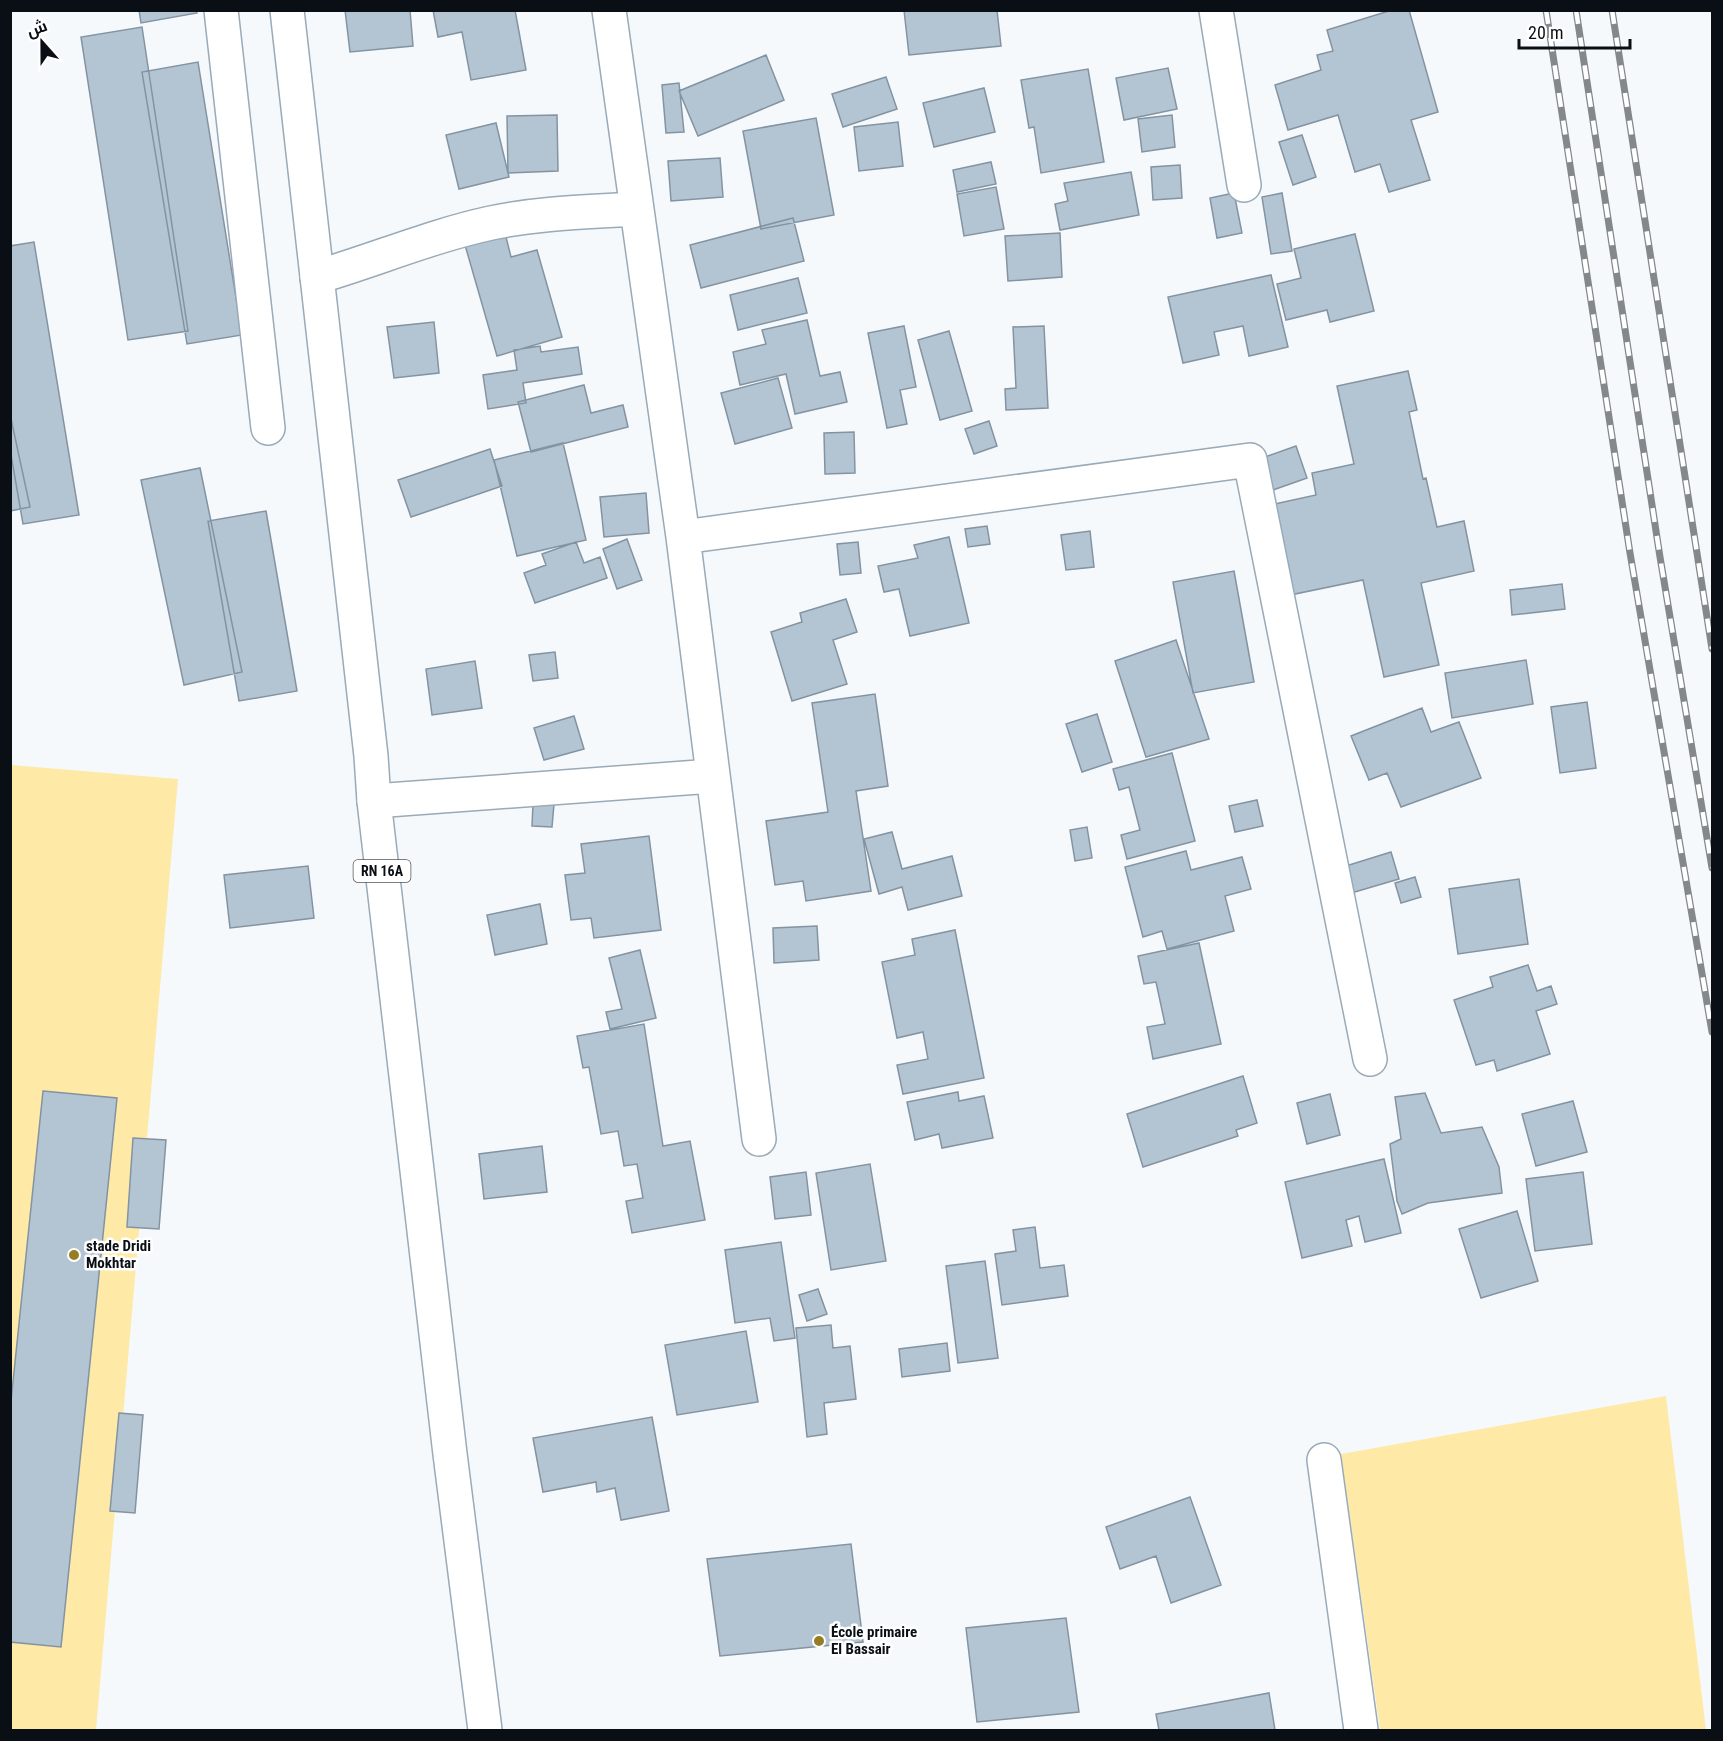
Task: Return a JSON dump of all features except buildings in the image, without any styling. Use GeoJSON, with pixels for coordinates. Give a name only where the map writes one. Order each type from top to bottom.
{"type":"FeatureCollection","features":[{"type":"Feature","properties":{"kind":"street"},"geometry":{"type":"LineString","coordinates":[[221,10],[268,428]]}},
{"type":"Feature","properties":{"kind":"street","name":"RN 16A"},"geometry":{"type":"LineString","coordinates":[[287,10],[370,744],[374,801],[450,1454],[485,1731]]}},
{"type":"Feature","properties":{"kind":"street"},"geometry":{"type":"LineString","coordinates":[[609,10],[683,537],[759,1139]]}},
{"type":"Feature","properties":{"kind":"street"},"geometry":{"type":"LineString","coordinates":[[1216,10],[1244,184]]}},
{"type":"Feature","properties":{"kind":"street"},"geometry":{"type":"LineString","coordinates":[[317,277],[426,241],[485,225],[519,218],[636,209]]}},
{"type":"Feature","properties":{"kind":"street"},"geometry":{"type":"LineString","coordinates":[[683,537],[1250,460],[1370,1059]]}},
{"type":"Feature","properties":{"kind":"street"},"geometry":{"type":"LineString","coordinates":[[374,801],[712,776]]}},
{"type":"Feature","properties":{"kind":"street"},"geometry":{"type":"LineString","coordinates":[[1324,1460],[1361,1731]]}},
{"type":"Feature","properties":{"kind":"shaded area","name":"stade Dridi Mokhtar"},"geometry":{"type":"Polygon","coordinates":[[[11,765],[178,779],[96,1730],[11,1730],[11,765]]]}},
{"type":"Feature","properties":{"kind":"shaded area"},"geometry":{"type":"Polygon","coordinates":[[[1666,1396],[1706,1730],[1380,1730],[1341,1454],[1666,1396]]]}},
{"type":"Feature","properties":{"kind":"railway"},"geometry":{"type":"LineString","coordinates":[[1546,10],[1630,553],[1712,1032]]}},
{"type":"Feature","properties":{"kind":"railway"},"geometry":{"type":"LineString","coordinates":[[1576,10],[1660,557],[1712,868]]}},
{"type":"Feature","properties":{"kind":"railway"},"geometry":{"type":"LineString","coordinates":[[1612,10],[1712,649]]}},
{"type":"Feature","properties":{"kind":"place","name":"stade Dridi Mokhtar"},"geometry":{"type":"Point","coordinates":[74,1255]}},
{"type":"Feature","properties":{"kind":"place","name":"École primaire El Bassair"},"geometry":{"type":"Point","coordinates":[819,1641]}}]}
